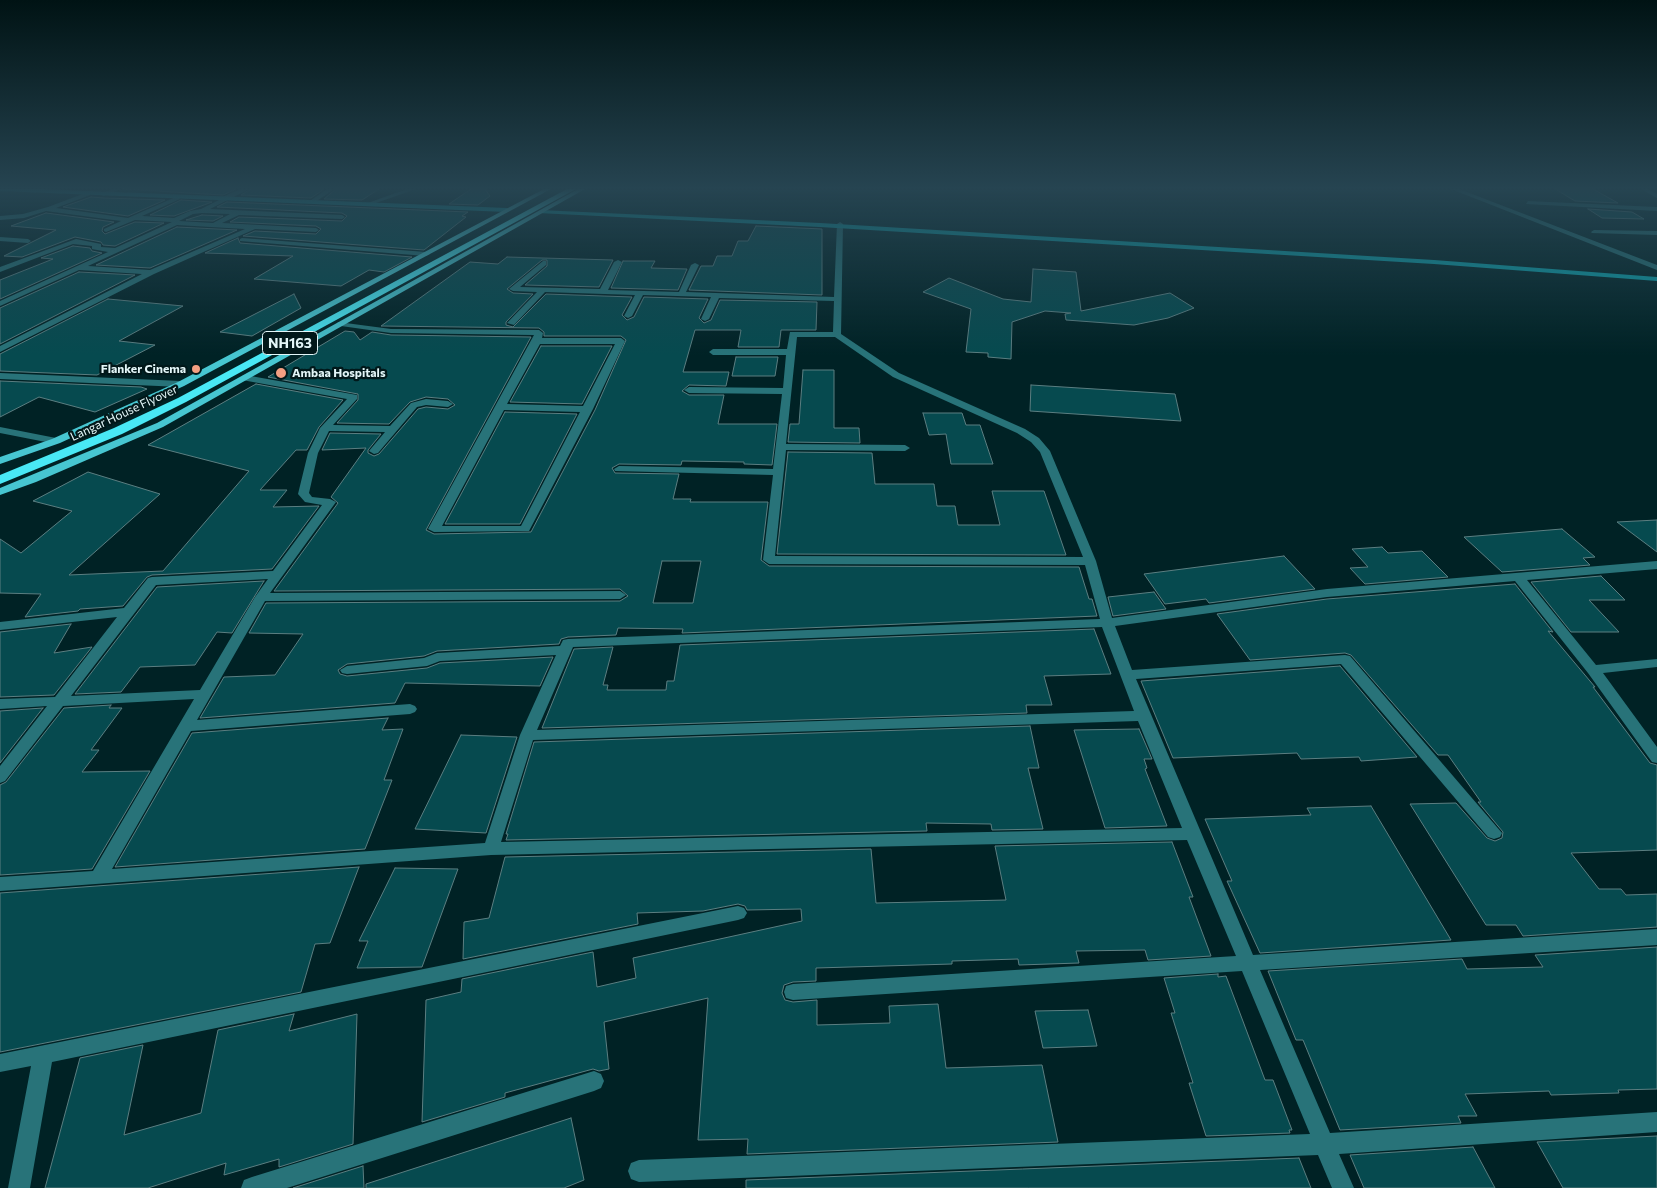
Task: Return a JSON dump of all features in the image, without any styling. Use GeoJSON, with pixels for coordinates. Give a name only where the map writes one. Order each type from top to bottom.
{"type":"FeatureCollection","features":[{"type":"Feature","properties":{"kind":"highway","name":"Langar House Flyover"},"geometry":{"type":"LineString","coordinates":[[0,470],[105,428],[173,395],[454,244]]}},
{"type":"Feature","properties":{"kind":"highway","name":"Langar House Flyover"},"geometry":{"type":"LineString","coordinates":[[0,480],[118,431],[205,389],[470,244]]}},
{"type":"Feature","properties":{"kind":"main road"},"geometry":{"type":"LineString","coordinates":[[0,461],[56,441],[166,392],[444,244]]}},
{"type":"Feature","properties":{"kind":"main road"},"geometry":{"type":"LineString","coordinates":[[0,492],[160,425],[483,244]]}},
{"type":"Feature","properties":{"kind":"main road"},"geometry":{"type":"LineString","coordinates":[[436,249],[470,252]]}},
{"type":"Feature","properties":{"kind":"main road"},"geometry":{"type":"LineString","coordinates":[[166,392],[208,399]]}},
{"type":"Feature","properties":{"kind":"street"},"geometry":{"type":"LineString","coordinates":[[0,270],[67,244]]}},
{"type":"Feature","properties":{"kind":"street"},"geometry":{"type":"LineString","coordinates":[[94,244],[115,244]]}},
{"type":"Feature","properties":{"kind":"street"},"geometry":{"type":"LineString","coordinates":[[0,304],[127,244]]}},
{"type":"Feature","properties":{"kind":"street"},"geometry":{"type":"LineString","coordinates":[[0,349],[151,272],[214,244]]}},
{"type":"Feature","properties":{"kind":"street"},"geometry":{"type":"LineString","coordinates":[[300,244],[426,254]]}},
{"type":"Feature","properties":{"kind":"street"},"geometry":{"type":"LineString","coordinates":[[837,335],[838,244]]}},
{"type":"Feature","properties":{"kind":"street"},"geometry":{"type":"LineString","coordinates":[[1152,244],[1434,262],[1657,279]]}},
{"type":"Feature","properties":{"kind":"street"},"geometry":{"type":"LineString","coordinates":[[1233,244],[1657,273]]}},
{"type":"Feature","properties":{"kind":"street"},"geometry":{"type":"LineString","coordinates":[[1596,244],[1657,268]]}},
{"type":"Feature","properties":{"kind":"street"},"geometry":{"type":"LineString","coordinates":[[99,245],[94,248],[115,250]]}},
{"type":"Feature","properties":{"kind":"street"},"geometry":{"type":"LineString","coordinates":[[543,262],[514,288],[837,299]]}},
{"type":"Feature","properties":{"kind":"street"},"geometry":{"type":"LineString","coordinates":[[603,292],[618,262]]}},
{"type":"Feature","properties":{"kind":"street"},"geometry":{"type":"LineString","coordinates":[[681,295],[695,265]]}},
{"type":"Feature","properties":{"kind":"street"},"geometry":{"type":"LineString","coordinates":[[76,268],[151,272]]}},
{"type":"Feature","properties":{"kind":"street"},"geometry":{"type":"LineString","coordinates":[[511,323],[543,290]]}},
{"type":"Feature","properties":{"kind":"street"},"geometry":{"type":"LineString","coordinates":[[628,316],[640,293]]}},
{"type":"Feature","properties":{"kind":"street"},"geometry":{"type":"LineString","coordinates":[[0,296],[14,297]]}},
{"type":"Feature","properties":{"kind":"street"},"geometry":{"type":"LineString","coordinates":[[705,319],[716,296]]}},
{"type":"Feature","properties":{"kind":"street"},"geometry":{"type":"LineString","coordinates":[[341,324],[391,330],[539,333],[537,341],[434,529],[525,529],[588,409],[621,341],[537,341]]}},
{"type":"Feature","properties":{"kind":"street"},"geometry":{"type":"LineString","coordinates":[[1090,561],[768,560],[793,334],[837,335],[896,375],[1021,431],[1035,440],[1045,451],[1090,561],[1107,623],[1143,716],[1343,1188]]}},
{"type":"Feature","properties":{"kind":"street"},"geometry":{"type":"LineString","coordinates":[[0,337],[21,339]]}},
{"type":"Feature","properties":{"kind":"street"},"geometry":{"type":"LineString","coordinates":[[713,352],[791,352]]}},
{"type":"Feature","properties":{"kind":"street"},"geometry":{"type":"LineString","coordinates":[[0,376],[181,384]]}},
{"type":"Feature","properties":{"kind":"street"},"geometry":{"type":"LineString","coordinates":[[99,876],[261,597],[329,505],[328,501],[309,500],[303,494],[313,453],[325,428],[354,397],[245,378]]}},
{"type":"Feature","properties":{"kind":"street"},"geometry":{"type":"LineString","coordinates":[[689,390],[787,391]]}},
{"type":"Feature","properties":{"kind":"street"},"geometry":{"type":"LineString","coordinates":[[374,451],[392,429],[418,403],[448,404]]}},
{"type":"Feature","properties":{"kind":"street"},"geometry":{"type":"LineString","coordinates":[[500,407],[588,409]]}},
{"type":"Feature","properties":{"kind":"street"},"geometry":{"type":"LineString","coordinates":[[325,428],[392,429]]}},
{"type":"Feature","properties":{"kind":"street"},"geometry":{"type":"LineString","coordinates":[[0,430],[56,441]]}},
{"type":"Feature","properties":{"kind":"street"},"geometry":{"type":"LineString","coordinates":[[781,447],[905,448]]}},
{"type":"Feature","properties":{"kind":"street"},"geometry":{"type":"LineString","coordinates":[[619,469],[778,472]]}},
{"type":"Feature","properties":{"kind":"street"},"geometry":{"type":"LineString","coordinates":[[491,849],[527,735],[568,643],[1107,623],[1327,593],[1657,565]]}},
{"type":"Feature","properties":{"kind":"street"},"geometry":{"type":"LineString","coordinates":[[0,777],[152,581],[276,575]]}},
{"type":"Feature","properties":{"kind":"street"},"geometry":{"type":"LineString","coordinates":[[1518,577],[1592,670],[1657,758]]}},
{"type":"Feature","properties":{"kind":"street"},"geometry":{"type":"LineString","coordinates":[[261,597],[620,596]]}},
{"type":"Feature","properties":{"kind":"street"},"geometry":{"type":"LineString","coordinates":[[0,626],[127,612]]}},
{"type":"Feature","properties":{"kind":"street"},"geometry":{"type":"LineString","coordinates":[[347,670],[427,662],[437,657],[565,650]]}},
{"type":"Feature","properties":{"kind":"street"},"geometry":{"type":"LineString","coordinates":[[1127,675],[1345,659],[1494,833]]}},
{"type":"Feature","properties":{"kind":"street"},"geometry":{"type":"LineString","coordinates":[[1592,670],[1651,664],[1657,672]]}},
{"type":"Feature","properties":{"kind":"street"},"geometry":{"type":"LineString","coordinates":[[0,704],[205,694]]}},
{"type":"Feature","properties":{"kind":"street"},"geometry":{"type":"LineString","coordinates":[[186,726],[410,709]]}},
{"type":"Feature","properties":{"kind":"street"},"geometry":{"type":"LineString","coordinates":[[527,735],[1143,716]]}},
{"type":"Feature","properties":{"kind":"street"},"geometry":{"type":"LineString","coordinates":[[0,884],[491,849],[1192,834]]}},
{"type":"Feature","properties":{"kind":"street"},"geometry":{"type":"LineString","coordinates":[[0,1063],[738,913]]}},
{"type":"Feature","properties":{"kind":"street"},"geometry":{"type":"LineString","coordinates":[[793,992],[1657,937]]}},
{"type":"Feature","properties":{"kind":"street"},"geometry":{"type":"LineString","coordinates":[[19,1188],[43,1055]]}},
{"type":"Feature","properties":{"kind":"street"},"geometry":{"type":"LineString","coordinates":[[252,1188],[594,1081]]}},
{"type":"Feature","properties":{"kind":"street"},"geometry":{"type":"LineString","coordinates":[[639,1171],[1325,1144],[1657,1122]]}},
{"type":"Feature","properties":{"kind":"building"},"geometry":{"type":"Polygon","coordinates":[[[27,244],[55,244],[22,257],[4,256],[27,244]]]}},
{"type":"Feature","properties":{"kind":"building"},"geometry":{"type":"Polygon","coordinates":[[[140,244],[204,244],[150,268],[96,265],[140,244]]]}},
{"type":"Feature","properties":{"kind":"building"},"geometry":{"type":"Polygon","coordinates":[[[224,244],[258,244],[412,257],[384,272],[369,270],[341,286],[254,279],[293,256],[205,253],[224,244]]]}},
{"type":"Feature","properties":{"kind":"building"},"geometry":{"type":"Polygon","coordinates":[[[352,244],[431,244],[424,250],[352,244]]]}},
{"type":"Feature","properties":{"kind":"building"},"geometry":{"type":"Polygon","coordinates":[[[737,244],[822,244],[822,295],[689,290],[701,266],[713,266],[717,256],[732,256],[737,244]]]}},
{"type":"Feature","properties":{"kind":"building"},"geometry":{"type":"Polygon","coordinates":[[[73,246],[90,248],[92,251],[102,253],[0,299],[0,280],[53,259],[41,258],[73,246]]]}},
{"type":"Feature","properties":{"kind":"building"},"geometry":{"type":"Polygon","coordinates":[[[507,257],[613,260],[599,287],[525,285],[547,266],[547,260],[542,260],[507,289],[513,293],[533,294],[506,322],[506,325],[513,327],[546,294],[632,297],[622,315],[627,320],[634,317],[644,297],[708,299],[699,318],[704,323],[711,320],[720,300],[817,302],[816,330],[781,330],[779,347],[738,347],[741,330],[695,330],[683,372],[729,372],[726,386],[689,385],[682,391],[689,395],[724,395],[718,424],[777,424],[772,465],[744,464],[744,462],[682,461],[681,465],[619,464],[612,468],[615,473],[679,474],[673,499],[691,499],[690,502],[768,502],[761,560],[769,566],[1079,567],[1089,599],[1092,599],[1097,616],[682,633],[683,629],[618,628],[616,635],[568,637],[561,639],[559,644],[437,651],[424,656],[347,664],[338,670],[340,674],[347,676],[427,668],[440,663],[553,657],[540,686],[405,683],[395,703],[200,718],[224,677],[275,675],[303,634],[249,633],[266,603],[620,601],[628,596],[620,589],[274,591],[338,503],[331,497],[366,448],[322,450],[330,433],[381,434],[368,450],[368,453],[374,456],[379,454],[418,409],[426,407],[448,409],[455,405],[448,399],[426,397],[410,402],[389,424],[337,423],[358,400],[358,394],[268,377],[345,331],[354,332],[360,340],[372,332],[391,335],[531,337],[426,530],[434,534],[531,532],[595,410],[626,340],[621,336],[544,336],[544,332],[539,328],[381,326],[470,262],[498,264],[507,257]],[[662,561],[653,603],[693,603],[701,561],[662,561]]]}},
{"type":"Feature","properties":{"kind":"building"},"geometry":{"type":"Polygon","coordinates":[[[623,261],[655,261],[651,268],[687,269],[678,290],[611,288],[623,261]]]}},
{"type":"Feature","properties":{"kind":"building"},"geometry":{"type":"Polygon","coordinates":[[[1033,269],[1076,272],[1081,311],[1170,293],[1194,308],[1168,318],[1134,325],[1066,320],[1065,314],[1071,313],[1045,311],[1012,322],[1011,359],[988,357],[988,353],[966,352],[971,309],[923,292],[949,278],[1003,299],[1031,302],[1033,269]]]}},
{"type":"Feature","properties":{"kind":"building"},"geometry":{"type":"Polygon","coordinates":[[[79,272],[135,275],[0,344],[0,308],[79,272]]]}},
{"type":"Feature","properties":{"kind":"building"},"geometry":{"type":"Polygon","coordinates":[[[294,294],[301,308],[252,336],[220,332],[294,294]]]}},
{"type":"Feature","properties":{"kind":"building"},"geometry":{"type":"Polygon","coordinates":[[[108,299],[183,306],[119,341],[155,345],[97,375],[0,371],[0,354],[108,299]]]}},
{"type":"Feature","properties":{"kind":"building"},"geometry":{"type":"Polygon","coordinates":[[[541,346],[612,346],[582,404],[510,402],[541,346]]]}},
{"type":"Feature","properties":{"kind":"building"},"geometry":{"type":"Polygon","coordinates":[[[736,357],[778,357],[775,376],[732,376],[736,357]]]}},
{"type":"Feature","properties":{"kind":"building"},"geometry":{"type":"Polygon","coordinates":[[[803,370],[834,370],[834,428],[859,428],[860,443],[788,442],[790,424],[799,424],[803,370]]]}},
{"type":"Feature","properties":{"kind":"building"},"geometry":{"type":"Polygon","coordinates":[[[0,381],[141,387],[147,389],[95,412],[39,397],[0,417],[0,381]]]}},
{"type":"Feature","properties":{"kind":"building"},"geometry":{"type":"Polygon","coordinates":[[[256,384],[343,400],[319,427],[307,450],[296,450],[260,490],[287,490],[273,507],[319,506],[272,569],[152,575],[147,577],[123,606],[80,609],[78,611],[25,617],[41,594],[0,593],[0,539],[21,553],[72,511],[33,501],[88,472],[160,494],[69,575],[163,571],[249,471],[148,445],[256,384]]]}},
{"type":"Feature","properties":{"kind":"building"},"geometry":{"type":"Polygon","coordinates":[[[1031,385],[1175,394],[1181,421],[1030,411],[1031,385]]]}},
{"type":"Feature","properties":{"kind":"building"},"geometry":{"type":"Polygon","coordinates":[[[505,412],[577,414],[520,524],[445,524],[505,412]]]}},
{"type":"Feature","properties":{"kind":"building"},"geometry":{"type":"Polygon","coordinates":[[[923,413],[962,413],[966,425],[980,425],[993,464],[951,464],[946,434],[929,435],[923,413]]]}},
{"type":"Feature","properties":{"kind":"building"},"geometry":{"type":"Polygon","coordinates":[[[788,452],[872,453],[875,484],[934,484],[937,506],[955,506],[958,525],[1000,525],[992,491],[1044,491],[1066,555],[777,554],[788,452]]]}},
{"type":"Feature","properties":{"kind":"building"},"geometry":{"type":"Polygon","coordinates":[[[1657,520],[1657,552],[1617,522],[1657,520]]]}},
{"type":"Feature","properties":{"kind":"building"},"geometry":{"type":"Polygon","coordinates":[[[1562,529],[1595,557],[1583,558],[1590,565],[1502,572],[1464,537],[1562,529]]]}},
{"type":"Feature","properties":{"kind":"building"},"geometry":{"type":"Polygon","coordinates":[[[1382,547],[1388,553],[1422,551],[1448,577],[1365,584],[1350,568],[1368,567],[1352,549],[1382,547]]]}},
{"type":"Feature","properties":{"kind":"building"},"geometry":{"type":"Polygon","coordinates":[[[1284,556],[1315,589],[1209,603],[1206,599],[1165,604],[1144,574],[1284,556]]]}},
{"type":"Feature","properties":{"kind":"building"},"geometry":{"type":"Polygon","coordinates":[[[1601,576],[1625,600],[1589,600],[1619,632],[1571,632],[1531,582],[1601,576]]]}},
{"type":"Feature","properties":{"kind":"building"},"geometry":{"type":"Polygon","coordinates":[[[264,581],[232,633],[217,632],[195,665],[140,667],[121,692],[75,694],[157,587],[264,581]]]}},
{"type":"Feature","properties":{"kind":"building"},"geometry":{"type":"Polygon","coordinates":[[[1515,584],[1553,632],[1548,631],[1595,687],[1593,687],[1650,763],[1657,765],[1657,850],[1571,853],[1599,889],[1621,889],[1626,895],[1657,894],[1657,927],[1523,936],[1516,925],[1486,925],[1410,804],[1456,803],[1487,838],[1495,841],[1502,838],[1503,832],[1478,802],[1481,802],[1448,755],[1438,755],[1351,655],[1345,653],[1250,660],[1217,614],[1327,599],[1515,584]]]}},
{"type":"Feature","properties":{"kind":"building"},"geometry":{"type":"Polygon","coordinates":[[[1154,592],[1166,609],[1113,616],[1108,597],[1154,592]]]}},
{"type":"Feature","properties":{"kind":"building"},"geometry":{"type":"Polygon","coordinates":[[[71,624],[54,653],[92,647],[54,695],[0,697],[0,632],[71,624]]]}},
{"type":"Feature","properties":{"kind":"building"},"geometry":{"type":"Polygon","coordinates":[[[1094,629],[1111,674],[1044,676],[1052,705],[1026,705],[1027,713],[542,728],[574,649],[613,647],[603,685],[608,685],[607,690],[666,690],[667,681],[674,681],[680,645],[1094,629]]]}},
{"type":"Feature","properties":{"kind":"building"},"geometry":{"type":"Polygon","coordinates":[[[1340,666],[1417,757],[1361,761],[1359,757],[1301,759],[1297,753],[1173,758],[1141,681],[1340,666]]]}},
{"type":"Feature","properties":{"kind":"building"},"geometry":{"type":"Polygon","coordinates":[[[111,705],[109,708],[122,708],[91,750],[99,750],[82,772],[150,771],[92,869],[0,875],[0,785],[6,782],[64,708],[111,705]]]}},
{"type":"Feature","properties":{"kind":"building"},"geometry":{"type":"Polygon","coordinates":[[[43,708],[0,763],[0,711],[43,708]]]}},
{"type":"Feature","properties":{"kind":"building"},"geometry":{"type":"Polygon","coordinates":[[[388,718],[382,730],[403,729],[384,780],[392,780],[365,849],[115,867],[192,733],[388,718]]]}},
{"type":"Feature","properties":{"kind":"building"},"geometry":{"type":"Polygon","coordinates":[[[1030,726],[1039,768],[1028,768],[1043,829],[992,830],[991,824],[926,823],[927,831],[506,840],[508,834],[506,834],[534,742],[1030,726]]]}},
{"type":"Feature","properties":{"kind":"building"},"geometry":{"type":"Polygon","coordinates":[[[1139,729],[1152,759],[1144,759],[1147,768],[1145,769],[1167,826],[1105,828],[1074,730],[1139,729]]]}},
{"type":"Feature","properties":{"kind":"building"},"geometry":{"type":"Polygon","coordinates":[[[461,735],[517,737],[486,833],[415,829],[461,735]]]}},
{"type":"Feature","properties":{"kind":"building"},"geometry":{"type":"Polygon","coordinates":[[[1371,806],[1451,940],[1260,953],[1227,881],[1232,881],[1205,819],[1311,815],[1307,808],[1371,806]]]}},
{"type":"Feature","properties":{"kind":"building"},"geometry":{"type":"Polygon","coordinates":[[[1172,842],[1193,897],[1189,897],[1211,956],[1148,960],[1145,950],[1076,951],[1079,963],[1019,965],[1018,959],[952,961],[952,964],[816,968],[816,981],[793,982],[784,985],[782,993],[785,1000],[793,1002],[817,1000],[817,1025],[890,1023],[889,1006],[938,1004],[946,1068],[1042,1065],[1058,1142],[747,1154],[748,1139],[698,1140],[708,998],[604,1022],[609,1069],[599,1071],[593,1069],[505,1093],[505,1097],[422,1122],[426,1000],[461,992],[462,979],[593,952],[597,987],[636,978],[633,958],[802,921],[801,909],[747,910],[745,906],[738,904],[703,911],[637,913],[638,924],[463,959],[464,922],[489,918],[505,857],[871,849],[876,903],[1006,900],[995,846],[1172,842]]]}},
{"type":"Feature","properties":{"kind":"building"},"geometry":{"type":"Polygon","coordinates":[[[359,867],[330,943],[315,944],[301,992],[0,1052],[0,893],[359,867]]]}},
{"type":"Feature","properties":{"kind":"building"},"geometry":{"type":"Polygon","coordinates":[[[395,868],[458,869],[422,967],[357,968],[368,941],[359,941],[395,868]]]}},
{"type":"Feature","properties":{"kind":"building"},"geometry":{"type":"Polygon","coordinates":[[[1657,947],[1657,1089],[1618,1090],[1619,1093],[1551,1095],[1549,1091],[1465,1094],[1477,1116],[1458,1116],[1461,1123],[1340,1130],[1303,1040],[1296,1040],[1268,971],[1462,959],[1467,969],[1543,967],[1535,955],[1657,947]]]}},
{"type":"Feature","properties":{"kind":"building"},"geometry":{"type":"Polygon","coordinates":[[[1218,974],[1218,977],[1226,976],[1265,1080],[1273,1080],[1292,1130],[1289,1130],[1290,1133],[1206,1136],[1189,1083],[1193,1083],[1171,1013],[1175,1013],[1164,978],[1218,974]]]}},
{"type":"Feature","properties":{"kind":"building"},"geometry":{"type":"Polygon","coordinates":[[[1088,1010],[1097,1046],[1043,1048],[1035,1011],[1088,1010]]]}},
{"type":"Feature","properties":{"kind":"building"},"geometry":{"type":"Polygon","coordinates":[[[294,1014],[289,1031],[357,1014],[353,1144],[279,1167],[279,1159],[224,1175],[226,1163],[148,1188],[45,1188],[80,1058],[143,1045],[124,1135],[201,1113],[218,1030],[294,1014]]]}},
{"type":"Feature","properties":{"kind":"building"},"geometry":{"type":"Polygon","coordinates":[[[571,1118],[584,1180],[564,1188],[366,1188],[366,1184],[571,1118]]]}},
{"type":"Feature","properties":{"kind":"building"},"geometry":{"type":"Polygon","coordinates":[[[1657,1136],[1657,1188],[1563,1188],[1537,1142],[1657,1136]]]}},
{"type":"Feature","properties":{"kind":"building"},"geometry":{"type":"Polygon","coordinates":[[[1473,1147],[1495,1188],[1364,1188],[1350,1155],[1473,1147]]]}},
{"type":"Feature","properties":{"kind":"building"},"geometry":{"type":"Polygon","coordinates":[[[1299,1158],[1311,1188],[746,1188],[746,1180],[1299,1158]]]}},
{"type":"Feature","properties":{"kind":"building"},"geometry":{"type":"Polygon","coordinates":[[[363,1166],[364,1188],[293,1188],[363,1166]]]}},
{"type":"Feature","properties":{"kind":"place","name":"Flanker Cinema"},"geometry":{"type":"Point","coordinates":[196,369]}},
{"type":"Feature","properties":{"kind":"place","name":"Ambaa Hospitals"},"geometry":{"type":"Point","coordinates":[281,373]}}]}
